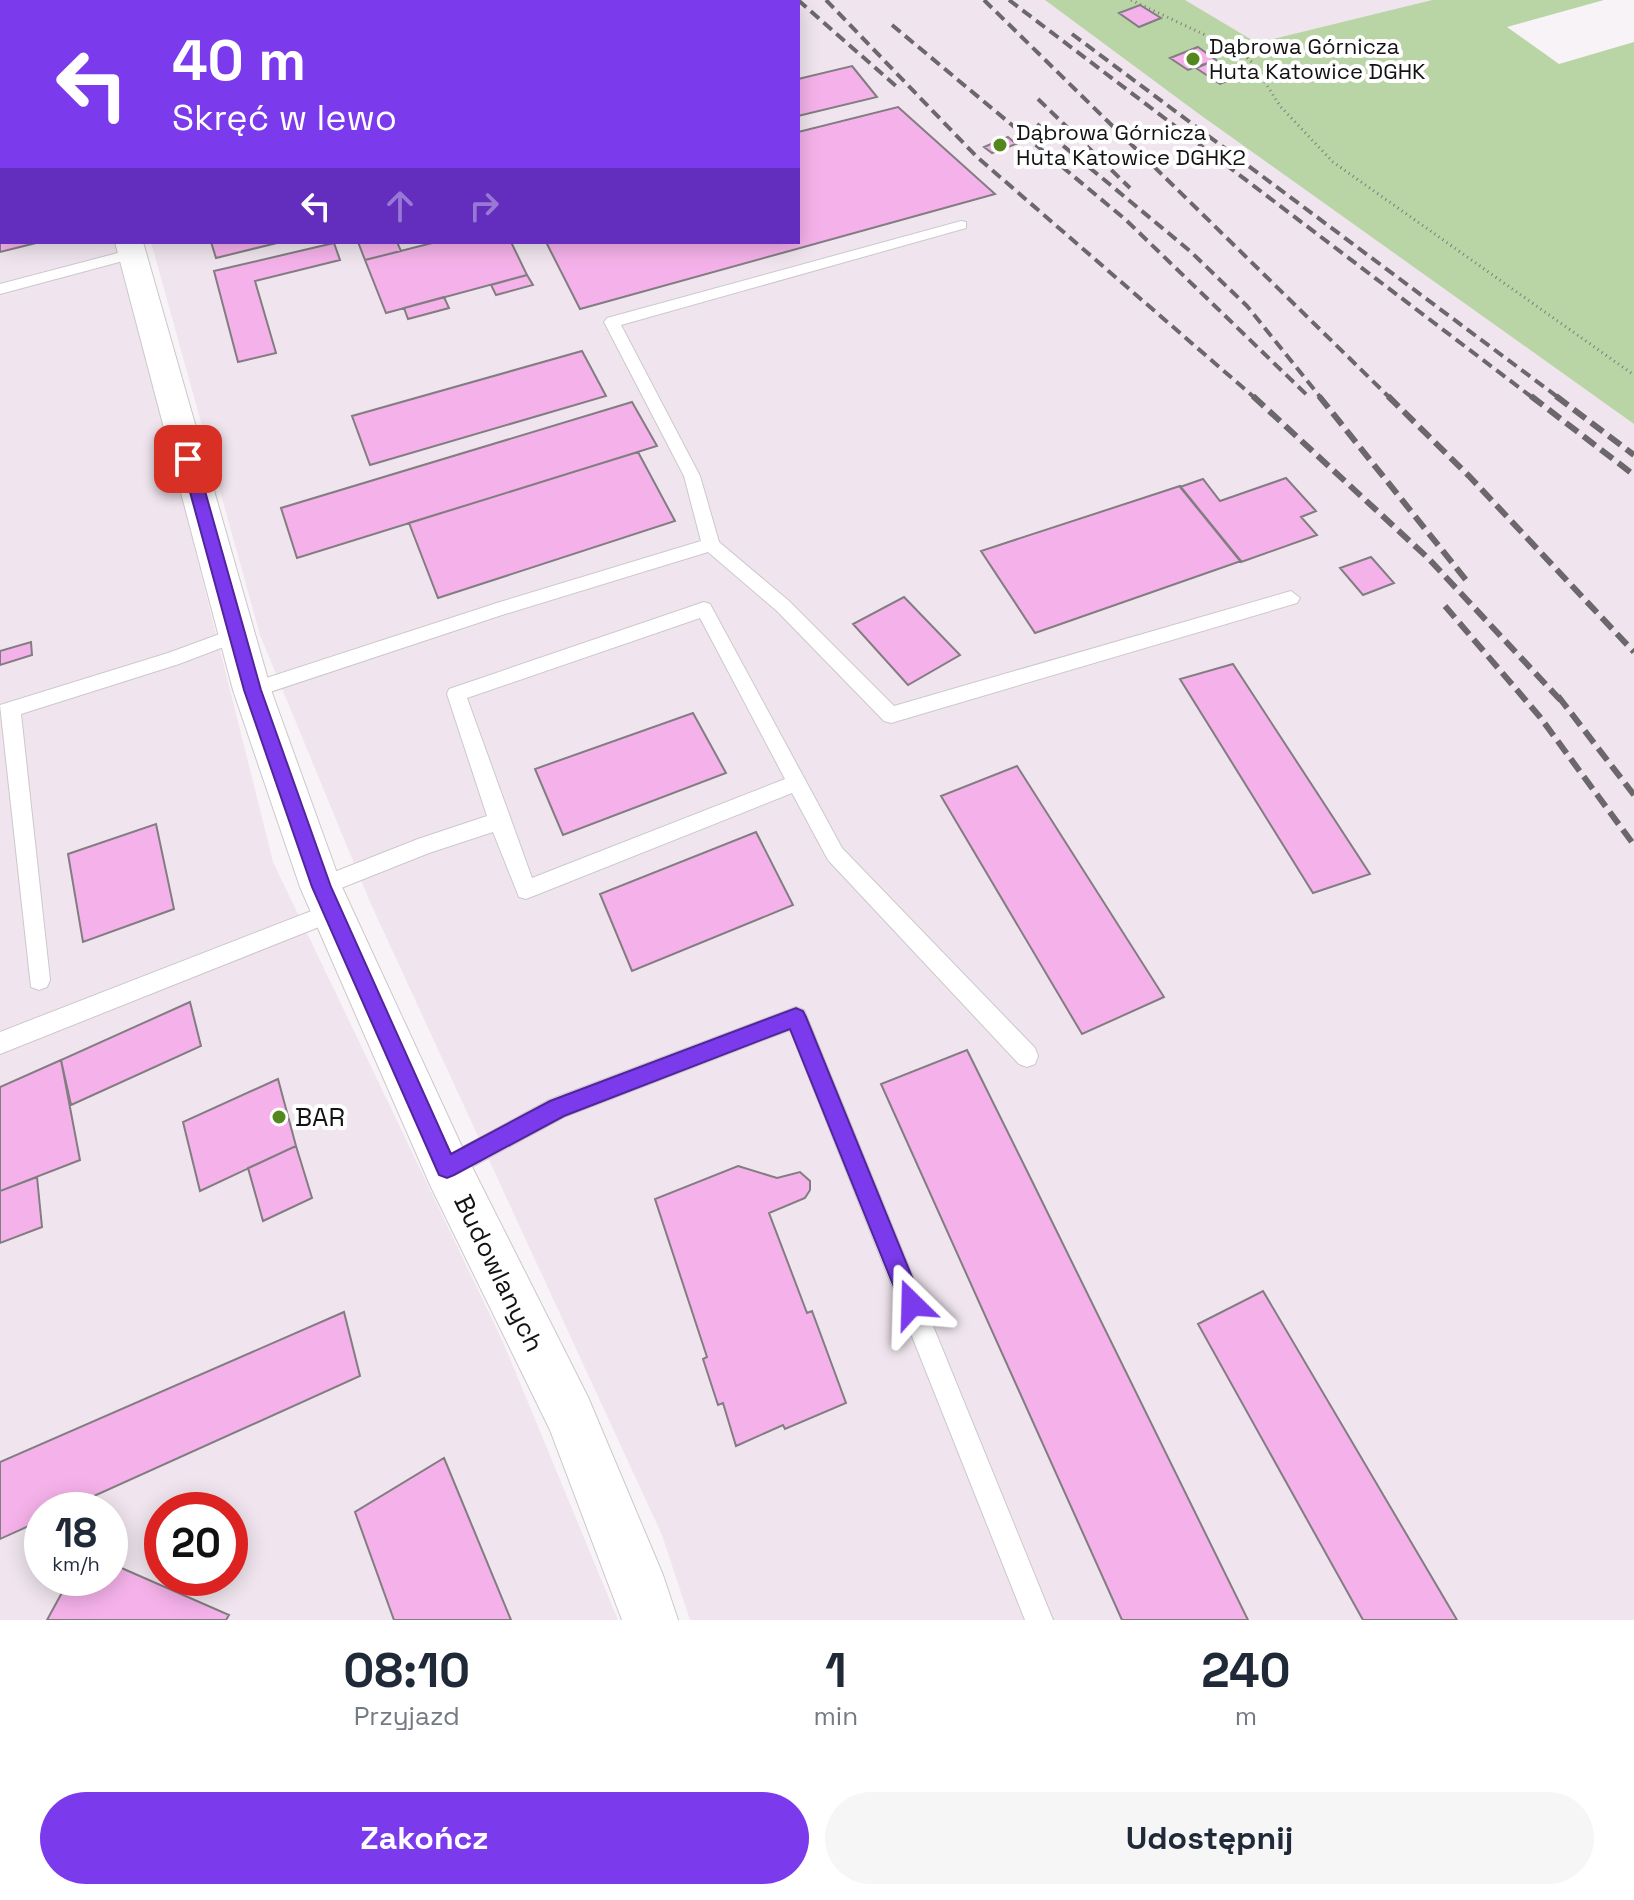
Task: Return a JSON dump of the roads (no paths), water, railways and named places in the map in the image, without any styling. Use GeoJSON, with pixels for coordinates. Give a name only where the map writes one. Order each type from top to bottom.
{"type":"FeatureCollection","features":[{"type":"Feature","properties":{"kind":"street","name":"Budowlanych"},"geometry":{"type":"LineString","coordinates":[[131,248],[252,690],[326,899],[447,1168],[570,1415],[650,1620]]}},
{"type":"Feature","properties":{"kind":"lane"},"geometry":{"type":"LineString","coordinates":[[961,225],[612,322],[692,476],[711,545],[783,606],[891,715],[1291,598]]}},
{"type":"Feature","properties":{"kind":"lane"},"geometry":{"type":"LineString","coordinates":[[0,289],[131,248]]}},
{"type":"Feature","properties":{"kind":"lane"},"geometry":{"type":"LineString","coordinates":[[252,690],[500,609],[711,545]]}},
{"type":"Feature","properties":{"kind":"lane"},"geometry":{"type":"LineString","coordinates":[[797,783],[526,890],[456,694],[704,609],[835,854],[1027,1056]]}},
{"type":"Feature","properties":{"kind":"lane"},"geometry":{"type":"LineString","coordinates":[[39,980],[6,711],[172,659],[236,635]]}},
{"type":"Feature","properties":{"kind":"lane"},"geometry":{"type":"LineString","coordinates":[[0,1043],[326,899],[425,845],[499,821]]}},
{"type":"Feature","properties":{"kind":"lane"},"geometry":{"type":"LineString","coordinates":[[447,1168],[557,1108],[796,1017],[1039,1620]]}},
{"type":"Feature","properties":{"kind":"railway"},"geometry":{"type":"LineString","coordinates":[[826,0],[977,157],[1255,398]]}},
{"type":"Feature","properties":{"kind":"railway"},"geometry":{"type":"LineString","coordinates":[[984,0],[1390,398]]}},
{"type":"Feature","properties":{"kind":"railway"},"geometry":{"type":"LineString","coordinates":[[1009,0],[1533,398]]}},
{"type":"Feature","properties":{"kind":"railway"},"geometry":{"type":"LineString","coordinates":[[800,2],[897,87]]}},
{"type":"Feature","properties":{"kind":"railway"},"geometry":{"type":"LineString","coordinates":[[892,25],[1126,220],[1310,398]]}},
{"type":"Feature","properties":{"kind":"railway"},"geometry":{"type":"LineString","coordinates":[[1072,34],[1559,398]]}},
{"type":"Feature","properties":{"kind":"railway"},"geometry":{"type":"LineString","coordinates":[[1038,99],[1130,188]]}},
{"type":"Feature","properties":{"kind":"railway"},"geometry":{"type":"LineString","coordinates":[[1037,124],[1190,251],[1247,306],[1321,398]]}},
{"type":"Feature","properties":{"kind":"railway"},"geometry":{"type":"LineString","coordinates":[[1253,396],[1428,558],[1564,704]]}},
{"type":"Feature","properties":{"kind":"railway"},"geometry":{"type":"LineString","coordinates":[[1319,396],[1466,580]]}},
{"type":"Feature","properties":{"kind":"railway"},"geometry":{"type":"LineString","coordinates":[[1388,396],[1469,476],[1634,652]]}},
{"type":"Feature","properties":{"kind":"railway"},"geometry":{"type":"LineString","coordinates":[[1531,396],[1634,475]]}},
{"type":"Feature","properties":{"kind":"railway"},"geometry":{"type":"LineString","coordinates":[[1556,396],[1634,455]]}},
{"type":"Feature","properties":{"kind":"railway"},"geometry":{"type":"LineString","coordinates":[[1445,606],[1540,717],[1634,845]]}},
{"type":"Feature","properties":{"kind":"railway"},"geometry":{"type":"LineString","coordinates":[[1558,696],[1564,704]]}},
{"type":"Feature","properties":{"kind":"railway"},"geometry":{"type":"LineString","coordinates":[[1564,704],[1634,795]]}},
{"type":"Feature","properties":{"kind":"place","name":"Dąbrowa Górnicza Huta Katowice DGHK"},"geometry":{"type":"Point","coordinates":[1193,59]}},
{"type":"Feature","properties":{"kind":"place","name":"Dąbrowa Górnicza Huta Katowice DGHK2"},"geometry":{"type":"Point","coordinates":[1000,145]}},
{"type":"Feature","properties":{"kind":"place","name":"BAR"},"geometry":{"type":"Point","coordinates":[279,1117]}}]}
